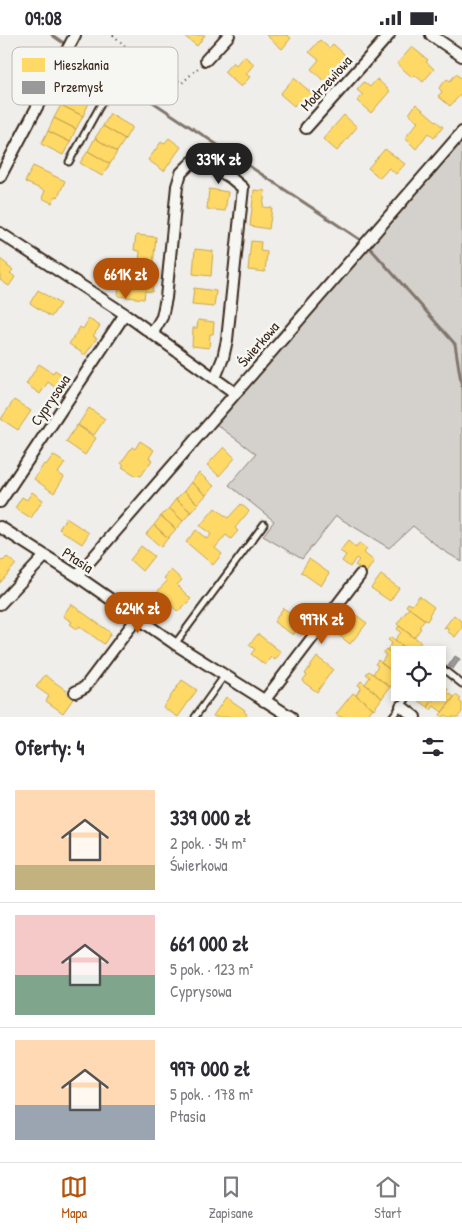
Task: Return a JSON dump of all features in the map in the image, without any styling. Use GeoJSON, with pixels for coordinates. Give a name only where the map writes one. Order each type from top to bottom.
{"type":"FeatureCollection","features":[{"type":"Feature","properties":{"kind":"street"},"geometry":{"type":"LineString","coordinates":[[68,47],[74,35]]}},
{"type":"Feature","properties":{"kind":"street"},"geometry":{"type":"LineString","coordinates":[[206,60],[229,35]]}},
{"type":"Feature","properties":{"kind":"street","name":"Modrzewiowa"},"geometry":{"type":"LineString","coordinates":[[306,128],[389,35]]}},
{"type":"Feature","properties":{"kind":"street"},"geometry":{"type":"LineString","coordinates":[[431,35],[462,56]]}},
{"type":"Feature","properties":{"kind":"street"},"geometry":{"type":"LineString","coordinates":[[0,177],[37,105]]}},
{"type":"Feature","properties":{"kind":"street","name":"Świerkowa"},"geometry":{"type":"LineString","coordinates":[[77,576],[462,132]]}},
{"type":"Feature","properties":{"kind":"street","name":"Świerkowa"},"geometry":{"type":"LineString","coordinates":[[152,334],[162,317],[166,298],[177,186],[181,173],[192,162],[207,163],[243,187],[227,340],[223,358],[215,378]]}},
{"type":"Feature","properties":{"kind":"street"},"geometry":{"type":"LineString","coordinates":[[0,233],[124,314],[234,393]]}},
{"type":"Feature","properties":{"kind":"street","name":"Cyprysowa"},"geometry":{"type":"LineString","coordinates":[[0,502],[124,314]]}},
{"type":"Feature","properties":{"kind":"street","name":"Ptasia"},"geometry":{"type":"LineString","coordinates":[[0,527],[77,576],[175,644],[291,717]]}},
{"type":"Feature","properties":{"kind":"street"},"geometry":{"type":"LineString","coordinates":[[0,603],[45,556]]}},
{"type":"Feature","properties":{"kind":"street"},"geometry":{"type":"LineString","coordinates":[[264,701],[360,575]]}},
{"type":"Feature","properties":{"kind":"street"},"geometry":{"type":"LineString","coordinates":[[75,692],[84,687],[137,618]]}},
{"type":"Feature","properties":{"kind":"street"},"geometry":{"type":"LineString","coordinates":[[401,706],[415,717]]}},
{"type":"Feature","properties":{"kind":"lane"},"geometry":{"type":"LineString","coordinates":[[69,162],[100,105]]}},
{"type":"Feature","properties":{"kind":"lane"},"geometry":{"type":"LineString","coordinates":[[175,644],[264,524]]}},
{"type":"Feature","properties":{"kind":"lane"},"geometry":{"type":"LineString","coordinates":[[446,671],[462,684]]}},
{"type":"Feature","properties":{"kind":"lane"},"geometry":{"type":"LineString","coordinates":[[195,717],[226,675]]}},
{"type":"Feature","properties":{"kind":"lane"},"geometry":{"type":"LineString","coordinates":[[392,717],[405,701]]}},
{"type":"Feature","properties":{"kind":"path"},"geometry":{"type":"LineString","coordinates":[[113,35],[126,47]]}},
{"type":"Feature","properties":{"kind":"path"},"geometry":{"type":"LineString","coordinates":[[178,81],[182,83],[206,60]]}},
{"type":"Feature","properties":{"kind":"shaded area"},"geometry":{"type":"Polygon","coordinates":[[[462,142],[462,562],[441,549],[413,526],[389,548],[336,516],[302,559],[263,536],[274,521],[229,485],[256,454],[216,424],[217,419],[462,142]]]}},
{"type":"Feature","properties":{"kind":"building: Mieszkania"},"geometry":{"type":"Polygon","coordinates":[[[183,35],[205,35],[197,46],[183,35]]]}},
{"type":"Feature","properties":{"kind":"building: Mieszkania"},"geometry":{"type":"Polygon","coordinates":[[[266,35],[287,35],[291,38],[282,49],[266,35]]]}},
{"type":"Feature","properties":{"kind":"building: Mieszkania"},"geometry":{"type":"Polygon","coordinates":[[[320,40],[329,48],[333,44],[346,56],[324,81],[311,69],[319,60],[309,52],[320,40]]]}},
{"type":"Feature","properties":{"kind":"building: Mieszkania"},"geometry":{"type":"Polygon","coordinates":[[[412,47],[428,60],[426,62],[434,69],[423,82],[415,75],[412,77],[397,64],[412,47]]]}},
{"type":"Feature","properties":{"kind":"building: Mieszkania"},"geometry":{"type":"Polygon","coordinates":[[[244,56],[254,64],[246,74],[250,77],[241,87],[224,72],[233,62],[236,65],[244,56]]]}},
{"type":"Feature","properties":{"kind":"building: Mieszkania"},"geometry":{"type":"Polygon","coordinates":[[[456,74],[462,79],[462,93],[450,106],[438,96],[442,92],[439,88],[447,79],[450,81],[456,74]]]}},
{"type":"Feature","properties":{"kind":"building: Mieszkania"},"geometry":{"type":"Polygon","coordinates":[[[294,78],[314,95],[304,106],[298,101],[294,106],[280,94],[294,78]]]}},
{"type":"Feature","properties":{"kind":"building: Mieszkania"},"geometry":{"type":"Polygon","coordinates":[[[377,79],[390,91],[371,113],[357,101],[363,95],[357,90],[364,82],[370,87],[377,79]]]}},
{"type":"Feature","properties":{"kind":"building: Mieszkania"},"geometry":{"type":"Polygon","coordinates":[[[416,104],[443,127],[434,138],[428,133],[416,149],[405,138],[418,122],[409,114],[416,104]]]}},
{"type":"Feature","properties":{"kind":"building: Mieszkania"},"geometry":{"type":"Polygon","coordinates":[[[61,105],[88,105],[83,116],[61,105]]]}},
{"type":"Feature","properties":{"kind":"building: Mieszkania"},"geometry":{"type":"Polygon","coordinates":[[[61,105],[83,116],[76,129],[54,118],[61,105]]]}},
{"type":"Feature","properties":{"kind":"building: Mieszkania"},"geometry":{"type":"Polygon","coordinates":[[[110,114],[132,127],[125,139],[103,126],[110,114]]]}},
{"type":"Feature","properties":{"kind":"building: Mieszkania"},"geometry":{"type":"Polygon","coordinates":[[[344,115],[357,127],[337,151],[323,139],[344,115]]]}},
{"type":"Feature","properties":{"kind":"building: Mieszkania"},"geometry":{"type":"Polygon","coordinates":[[[54,118],[76,129],[70,142],[48,131],[54,118]]]}},
{"type":"Feature","properties":{"kind":"building: Mieszkania"},"geometry":{"type":"Polygon","coordinates":[[[103,126],[125,139],[117,152],[95,138],[103,126]]]}},
{"type":"Feature","properties":{"kind":"building: Mieszkania"},"geometry":{"type":"Polygon","coordinates":[[[48,131],[70,142],[63,155],[41,144],[48,131]]]}},
{"type":"Feature","properties":{"kind":"building: Mieszkania"},"geometry":{"type":"Polygon","coordinates":[[[95,138],[117,152],[110,164],[88,151],[95,138]]]}},
{"type":"Feature","properties":{"kind":"building: Mieszkania"},"geometry":{"type":"Polygon","coordinates":[[[169,138],[181,147],[164,171],[148,160],[161,142],[164,144],[169,138]]]}},
{"type":"Feature","properties":{"kind":"building: Mieszkania"},"geometry":{"type":"Polygon","coordinates":[[[385,149],[405,164],[396,174],[389,168],[380,178],[368,168],[385,149]]]}},
{"type":"Feature","properties":{"kind":"building: Mieszkania"},"geometry":{"type":"Polygon","coordinates":[[[88,151],[110,164],[102,176],[80,163],[88,151]]]}},
{"type":"Feature","properties":{"kind":"building: Mieszkania"},"geometry":{"type":"Polygon","coordinates":[[[33,166],[65,181],[58,197],[55,196],[52,203],[42,198],[45,191],[25,182],[33,166]]]}},
{"type":"Feature","properties":{"kind":"building: Mieszkania"},"geometry":{"type":"Polygon","coordinates":[[[209,189],[228,192],[225,211],[207,209],[209,189]]]}},
{"type":"Feature","properties":{"kind":"building: Mieszkania"},"geometry":{"type":"Polygon","coordinates":[[[254,190],[265,191],[263,207],[272,208],[269,229],[250,226],[254,190]]]}},
{"type":"Feature","properties":{"kind":"building: Mieszkania"},"geometry":{"type":"Polygon","coordinates":[[[136,235],[156,237],[153,265],[139,264],[140,251],[134,250],[136,235]]]}},
{"type":"Feature","properties":{"kind":"building: Mieszkania"},"geometry":{"type":"Polygon","coordinates":[[[251,241],[261,242],[260,251],[267,252],[265,272],[248,270],[251,241]]]}},
{"type":"Feature","properties":{"kind":"building: Mieszkania"},"geometry":{"type":"Polygon","coordinates":[[[195,249],[213,251],[211,276],[193,274],[195,249]]]}},
{"type":"Feature","properties":{"kind":"building: Mieszkania"},"geometry":{"type":"Polygon","coordinates":[[[0,259],[13,270],[10,273],[15,277],[9,286],[0,280],[0,259]]]}},
{"type":"Feature","properties":{"kind":"building: Mieszkania"},"geometry":{"type":"Polygon","coordinates":[[[138,273],[154,275],[152,292],[145,291],[144,299],[118,296],[120,275],[138,277],[138,273]]]}},
{"type":"Feature","properties":{"kind":"building: Mieszkania"},"geometry":{"type":"Polygon","coordinates":[[[194,288],[216,291],[214,307],[192,305],[194,288]]]}},
{"type":"Feature","properties":{"kind":"building: Mieszkania"},"geometry":{"type":"Polygon","coordinates":[[[38,290],[60,304],[51,317],[30,303],[38,290]]]}},
{"type":"Feature","properties":{"kind":"building: Mieszkania"},"geometry":{"type":"Polygon","coordinates":[[[89,319],[100,326],[93,336],[97,338],[85,355],[69,344],[80,327],[83,329],[89,319]]]}},
{"type":"Feature","properties":{"kind":"building: Mieszkania"},"geometry":{"type":"Polygon","coordinates":[[[198,320],[214,322],[213,334],[210,334],[209,348],[192,346],[193,328],[197,328],[198,320]]]}},
{"type":"Feature","properties":{"kind":"building: Mieszkania"},"geometry":{"type":"Polygon","coordinates":[[[39,364],[53,373],[55,370],[65,377],[57,389],[48,382],[40,394],[26,384],[39,364]]]}},
{"type":"Feature","properties":{"kind":"building: Mieszkania"},"geometry":{"type":"Polygon","coordinates":[[[14,400],[31,411],[18,430],[1,419],[14,400]]]}},
{"type":"Feature","properties":{"kind":"building: Mieszkania"},"geometry":{"type":"Polygon","coordinates":[[[89,408],[105,419],[94,435],[78,425],[89,408]]]}},
{"type":"Feature","properties":{"kind":"building: Mieszkania"},"geometry":{"type":"Polygon","coordinates":[[[77,425],[96,438],[85,455],[66,442],[77,425]]]}},
{"type":"Feature","properties":{"kind":"building: Mieszkania"},"geometry":{"type":"Polygon","coordinates":[[[140,441],[154,450],[149,458],[152,460],[141,476],[137,476],[122,467],[124,465],[121,463],[132,447],[135,449],[140,441]]]}},
{"type":"Feature","properties":{"kind":"building: Mieszkania"},"geometry":{"type":"Polygon","coordinates":[[[224,447],[235,458],[219,476],[207,465],[224,447]]]}},
{"type":"Feature","properties":{"kind":"building: Mieszkania"},"geometry":{"type":"Polygon","coordinates":[[[53,455],[65,463],[58,473],[64,477],[54,493],[34,479],[53,455]]]}},
{"type":"Feature","properties":{"kind":"building: Mieszkania"},"geometry":{"type":"Polygon","coordinates":[[[199,473],[214,486],[206,495],[191,482],[199,473]]]}},
{"type":"Feature","properties":{"kind":"building: Mieszkania"},"geometry":{"type":"Polygon","coordinates":[[[191,482],[206,495],[198,504],[184,491],[191,482]]]}},
{"type":"Feature","properties":{"kind":"building: Mieszkania"},"geometry":{"type":"Polygon","coordinates":[[[184,491],[198,504],[191,512],[176,499],[184,491]]]}},
{"type":"Feature","properties":{"kind":"building: Mieszkania"},"geometry":{"type":"Polygon","coordinates":[[[32,492],[43,500],[31,518],[15,508],[22,497],[27,500],[32,492]]]}},
{"type":"Feature","properties":{"kind":"building: Mieszkania"},"geometry":{"type":"Polygon","coordinates":[[[176,499],[191,512],[183,521],[169,508],[176,499]]]}},
{"type":"Feature","properties":{"kind":"building: Mieszkania"},"geometry":{"type":"Polygon","coordinates":[[[241,504],[249,511],[235,528],[238,531],[231,539],[226,535],[215,548],[222,554],[213,565],[186,542],[196,530],[207,539],[211,534],[200,526],[215,508],[228,518],[241,504]]]}},
{"type":"Feature","properties":{"kind":"building: Mieszkania"},"geometry":{"type":"Polygon","coordinates":[[[169,508],[183,521],[176,529],[161,516],[169,508]]]}},
{"type":"Feature","properties":{"kind":"building: Mieszkania"},"geometry":{"type":"Polygon","coordinates":[[[161,516],[176,529],[168,538],[154,525],[161,516]]]}},
{"type":"Feature","properties":{"kind":"building: Mieszkania"},"geometry":{"type":"Polygon","coordinates":[[[66,518],[89,533],[82,544],[59,529],[66,518]]]}},
{"type":"Feature","properties":{"kind":"building: Mieszkania"},"geometry":{"type":"Polygon","coordinates":[[[154,525],[168,538],[161,547],[146,534],[154,525]]]}},
{"type":"Feature","properties":{"kind":"building: Mieszkania"},"geometry":{"type":"Polygon","coordinates":[[[348,541],[356,548],[359,543],[367,549],[364,553],[374,561],[366,573],[355,565],[359,560],[356,558],[350,567],[342,561],[346,555],[340,551],[348,541]]]}},
{"type":"Feature","properties":{"kind":"building: Mieszkania"},"geometry":{"type":"Polygon","coordinates":[[[141,546],[154,556],[142,571],[130,560],[141,546]]]}},
{"type":"Feature","properties":{"kind":"building: Mieszkania"},"geometry":{"type":"Polygon","coordinates":[[[7,557],[16,564],[0,583],[0,559],[3,561],[7,557]]]}},
{"type":"Feature","properties":{"kind":"building: Mieszkania"},"geometry":{"type":"Polygon","coordinates":[[[309,559],[329,573],[321,586],[301,572],[309,559]]]}},
{"type":"Feature","properties":{"kind":"building: Mieszkania"},"geometry":{"type":"Polygon","coordinates":[[[171,570],[182,580],[177,585],[191,599],[178,612],[157,592],[167,581],[164,578],[171,570]]]}},
{"type":"Feature","properties":{"kind":"building: Mieszkania"},"geometry":{"type":"Polygon","coordinates":[[[381,575],[399,588],[390,601],[371,588],[381,575]]]}},
{"type":"Feature","properties":{"kind":"building: Mieszkania"},"geometry":{"type":"Polygon","coordinates":[[[419,596],[434,607],[427,621],[406,606],[408,603],[412,605],[419,596]]]}},
{"type":"Feature","properties":{"kind":"building: Mieszkania"},"geometry":{"type":"Polygon","coordinates":[[[71,604],[111,633],[104,644],[79,626],[77,629],[70,624],[72,622],[63,616],[71,604]]]}},
{"type":"Feature","properties":{"kind":"building: Mieszkania"},"geometry":{"type":"Polygon","coordinates":[[[283,608],[303,621],[293,635],[274,622],[283,608]]]}},
{"type":"Feature","properties":{"kind":"building: Mieszkania"},"geometry":{"type":"Polygon","coordinates":[[[409,608],[425,620],[414,638],[397,624],[409,608]]]}},
{"type":"Feature","properties":{"kind":"building: Mieszkania"},"geometry":{"type":"Polygon","coordinates":[[[352,612],[367,623],[350,644],[336,633],[352,612]]]}},
{"type":"Feature","properties":{"kind":"building: Mieszkania"},"geometry":{"type":"Polygon","coordinates":[[[454,615],[462,622],[462,628],[455,637],[447,631],[449,629],[447,627],[444,628],[454,615]]]}},
{"type":"Feature","properties":{"kind":"building: Mieszkania"},"geometry":{"type":"Polygon","coordinates":[[[399,626],[421,642],[418,646],[403,646],[395,640],[401,632],[397,629],[399,626]]]}},
{"type":"Feature","properties":{"kind":"building: Mieszkania"},"geometry":{"type":"Polygon","coordinates":[[[258,634],[281,652],[275,660],[271,657],[265,665],[251,654],[255,649],[249,645],[258,634]]]}},
{"type":"Feature","properties":{"kind":"building: Mieszkania"},"geometry":{"type":"Polygon","coordinates":[[[391,637],[403,646],[391,646],[391,653],[387,650],[392,643],[388,640],[391,637]]]}},
{"type":"Feature","properties":{"kind":"building: Mieszkania"},"geometry":{"type":"Polygon","coordinates":[[[386,649],[391,653],[391,671],[381,663],[386,655],[383,653],[386,649]]]}},
{"type":"Feature","properties":{"kind":"building: Mieszkania"},"geometry":{"type":"Polygon","coordinates":[[[317,657],[333,669],[317,692],[302,681],[317,657]]]}},
{"type":"Feature","properties":{"kind":"building: Mieszkania"},"geometry":{"type":"Polygon","coordinates":[[[378,660],[391,670],[390,687],[373,674],[378,666],[375,664],[378,660]]]}},
{"type":"Feature","properties":{"kind":"building: Mieszkania"},"geometry":{"type":"Polygon","coordinates":[[[369,671],[390,687],[382,698],[365,684],[370,677],[366,674],[369,671]]]}},
{"type":"Feature","properties":{"kind":"building: Mieszkania"},"geometry":{"type":"Polygon","coordinates":[[[45,675],[67,691],[65,693],[73,699],[63,713],[46,701],[49,696],[36,687],[45,675]]]}},
{"type":"Feature","properties":{"kind":"building: Mieszkania"},"geometry":{"type":"Polygon","coordinates":[[[182,680],[197,690],[178,717],[163,707],[182,680]]]}},
{"type":"Feature","properties":{"kind":"building: Mieszkania"},"geometry":{"type":"Polygon","coordinates":[[[361,681],[382,698],[374,709],[356,695],[361,687],[358,685],[361,681]]]}},
{"type":"Feature","properties":{"kind":"building: Mieszkania"},"geometry":{"type":"Polygon","coordinates":[[[446,688],[448,689],[447,692],[454,697],[442,712],[434,706],[431,710],[428,707],[432,701],[446,701],[446,688]]]}},
{"type":"Feature","properties":{"kind":"building: Mieszkania"},"geometry":{"type":"Polygon","coordinates":[[[353,693],[373,708],[366,717],[340,717],[336,714],[353,693]]]}},
{"type":"Feature","properties":{"kind":"building: Mieszkania"},"geometry":{"type":"Polygon","coordinates":[[[456,695],[461,699],[459,701],[462,703],[462,712],[458,717],[448,717],[445,715],[442,717],[440,715],[456,695]]]}},
{"type":"Feature","properties":{"kind":"building: Mieszkania"},"geometry":{"type":"Polygon","coordinates":[[[226,697],[245,710],[244,712],[247,714],[245,717],[213,716],[226,697]]]}},
{"type":"Feature","properties":{"kind":"building: Mieszkania"},"geometry":{"type":"Polygon","coordinates":[[[419,701],[432,701],[428,707],[419,701]]]}},
{"type":"Feature","properties":{"kind":"building: Przemysł"},"geometry":{"type":"Polygon","coordinates":[[[455,656],[460,659],[453,669],[448,666],[455,656]]]}},
{"type":"Feature","properties":{"kind":"waterway"},"geometry":{"type":"LineString","coordinates":[[52,35],[65,44]]}},
{"type":"Feature","properties":{"kind":"waterway"},"geometry":{"type":"LineString","coordinates":[[157,105],[359,239]]}},
{"type":"Feature","properties":{"kind":"waterway"},"geometry":{"type":"LineString","coordinates":[[371,249],[455,344],[462,388]]}}]}
